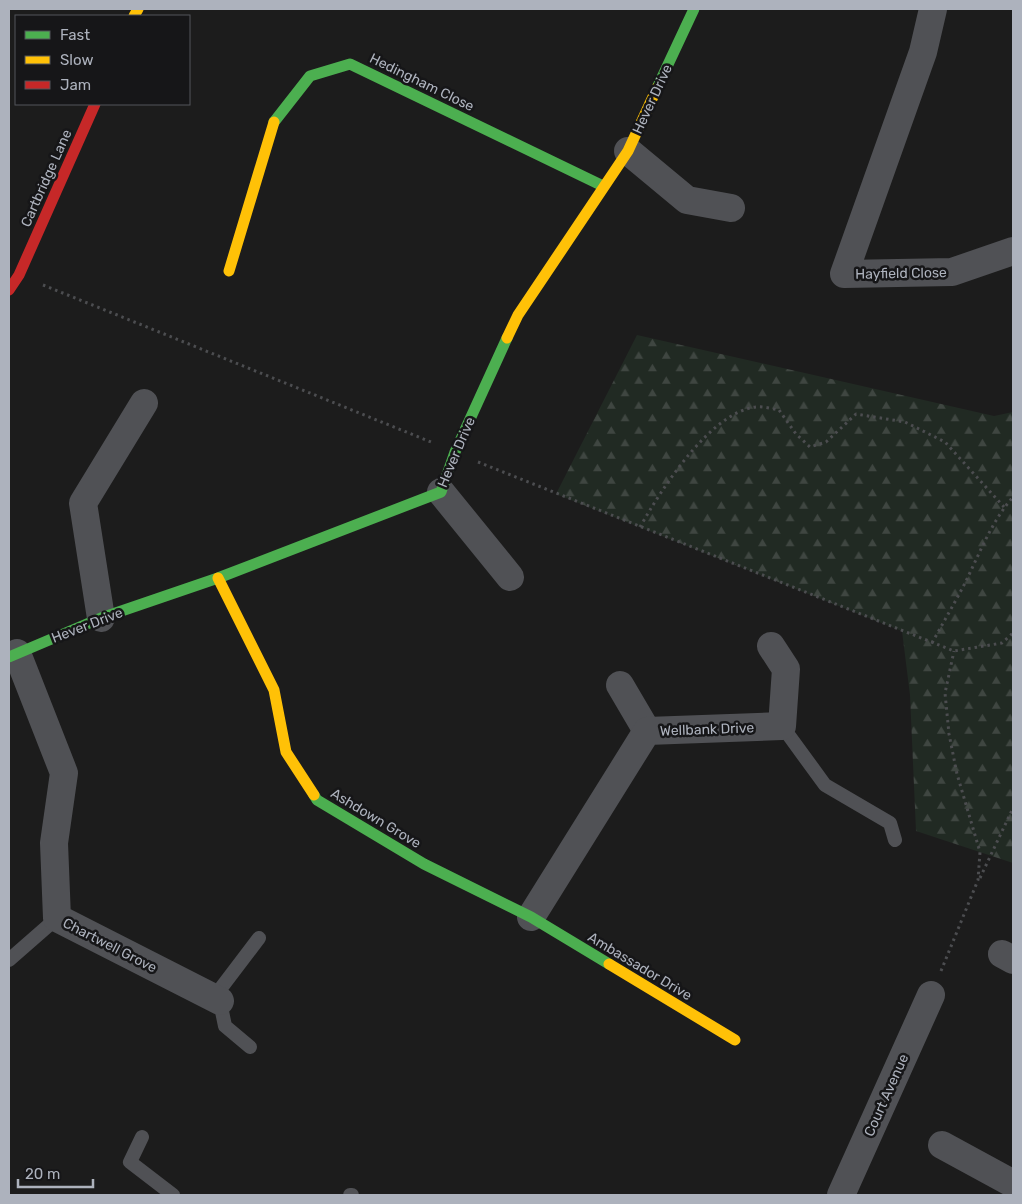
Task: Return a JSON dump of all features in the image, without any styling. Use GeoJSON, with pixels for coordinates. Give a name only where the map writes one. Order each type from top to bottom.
{"type":"FeatureCollection","features":[{"type":"Feature","properties":{"kind":"street","name":"Hever Drive"},"geometry":{"type":"LineString","coordinates":[[13,655],[101,618],[218,578],[441,492],[455,452],[518,315],[628,151],[694,9]]}},
{"type":"Feature","properties":{"kind":"street","name":"Hayfield Close"},"geometry":{"type":"LineString","coordinates":[[933,9],[923,52],[844,274],[952,272],[1013,251]]}},
{"type":"Feature","properties":{"kind":"street","name":"Hedingham Close"},"geometry":{"type":"LineString","coordinates":[[229,271],[275,120],[310,76],[350,64],[603,186]]}},
{"type":"Feature","properties":{"kind":"street","name":"Cartbridge Lane"},"geometry":{"type":"LineString","coordinates":[[9,290],[19,275],[95,105]]}},
{"type":"Feature","properties":{"kind":"street"},"geometry":{"type":"LineString","coordinates":[[628,151],[687,200],[731,208]]}},
{"type":"Feature","properties":{"kind":"street"},"geometry":{"type":"LineString","coordinates":[[101,618],[83,503],[144,403]]}},
{"type":"Feature","properties":{"kind":"street"},"geometry":{"type":"LineString","coordinates":[[441,492],[510,578]]}},
{"type":"Feature","properties":{"kind":"street","name":"Ashdown Grove"},"geometry":{"type":"LineString","coordinates":[[218,578],[274,690],[286,752],[317,800],[424,864],[531,917]]}},
{"type":"Feature","properties":{"kind":"street"},"geometry":{"type":"LineString","coordinates":[[771,646],[786,669],[782,726]]}},
{"type":"Feature","properties":{"kind":"street","name":"Chartwell Grove"},"geometry":{"type":"LineString","coordinates":[[13,655],[64,774],[54,843],[56,918],[220,1000]]}},
{"type":"Feature","properties":{"kind":"street"},"geometry":{"type":"LineString","coordinates":[[620,685],[647,731]]}},
{"type":"Feature","properties":{"kind":"street","name":"Wellbank Drive"},"geometry":{"type":"LineString","coordinates":[[531,917],[647,731],[782,726]]}},
{"type":"Feature","properties":{"kind":"street","name":"Ambassador Drive"},"geometry":{"type":"LineString","coordinates":[[531,917],[735,1040]]}},
{"type":"Feature","properties":{"kind":"street","name":"Court Avenue"},"geometry":{"type":"LineString","coordinates":[[841,1195],[931,995]]}},
{"type":"Feature","properties":{"kind":"street"},"geometry":{"type":"LineString","coordinates":[[942,1145],[1013,1182]]}},
{"type":"Feature","properties":{"kind":"lane"},"geometry":{"type":"LineString","coordinates":[[782,726],[824,785],[890,823],[895,840]]}},
{"type":"Feature","properties":{"kind":"lane"},"geometry":{"type":"LineString","coordinates":[[9,960],[56,918]]}},
{"type":"Feature","properties":{"kind":"lane"},"geometry":{"type":"LineString","coordinates":[[250,1047],[225,1026],[218,992],[259,938]]}},
{"type":"Feature","properties":{"kind":"lane"},"geometry":{"type":"LineString","coordinates":[[142,1137],[130,1162],[173,1195]]}},
{"type":"Feature","properties":{"kind":"path"},"geometry":{"type":"LineString","coordinates":[[19,275],[640,527],[954,651],[1002,643],[1013,633]]}},
{"type":"Feature","properties":{"kind":"path"},"geometry":{"type":"LineString","coordinates":[[640,527],[660,490],[701,440],[730,416],[757,406],[779,410],[796,434],[810,447],[826,442],[856,414],[905,422],[945,442],[1004,507]]}},
{"type":"Feature","properties":{"kind":"path"},"geometry":{"type":"LineString","coordinates":[[932,643],[1004,507],[1013,496]]}},
{"type":"Feature","properties":{"kind":"path"},"geometry":{"type":"LineString","coordinates":[[954,651],[946,693],[949,734],[957,774],[980,852],[978,880]]}},
{"type":"Feature","properties":{"kind":"path"},"geometry":{"type":"LineString","coordinates":[[931,995],[978,880],[1013,808]]}},
{"type":"Feature","properties":{"kind":"green space"},"geometry":{"type":"Polygon","coordinates":[[[637,335],[994,416],[1013,412],[1013,863],[916,831],[910,695],[902,631],[556,494],[637,335]]]}},
{"type":"Feature","properties":{"kind":"traffic: fast"},"geometry":{"type":"LineString","coordinates":[[657,88],[694,9]]}},
{"type":"Feature","properties":{"kind":"traffic: fast"},"geometry":{"type":"LineString","coordinates":[[274,122],[310,76],[350,64],[603,186]]}},
{"type":"Feature","properties":{"kind":"traffic: fast"},"geometry":{"type":"LineString","coordinates":[[9,657],[101,618],[218,578],[441,492],[455,452],[507,338]]}},
{"type":"Feature","properties":{"kind":"traffic: fast"},"geometry":{"type":"LineString","coordinates":[[314,795],[317,800],[424,864],[531,917],[609,964]]}},
{"type":"Feature","properties":{"kind":"traffic: slow"},"geometry":{"type":"LineString","coordinates":[[135,15],[138,9]]}},
{"type":"Feature","properties":{"kind":"traffic: slow"},"geometry":{"type":"LineString","coordinates":[[507,338],[518,315],[628,151],[657,88]]}},
{"type":"Feature","properties":{"kind":"traffic: slow"},"geometry":{"type":"LineString","coordinates":[[229,271],[274,122]]}},
{"type":"Feature","properties":{"kind":"traffic: slow"},"geometry":{"type":"LineString","coordinates":[[218,578],[274,690],[286,752],[314,795]]}},
{"type":"Feature","properties":{"kind":"traffic: slow"},"geometry":{"type":"LineString","coordinates":[[609,964],[735,1040]]}},
{"type":"Feature","properties":{"kind":"traffic: jam"},"geometry":{"type":"LineString","coordinates":[[9,290],[19,275],[95,105]]}}]}
